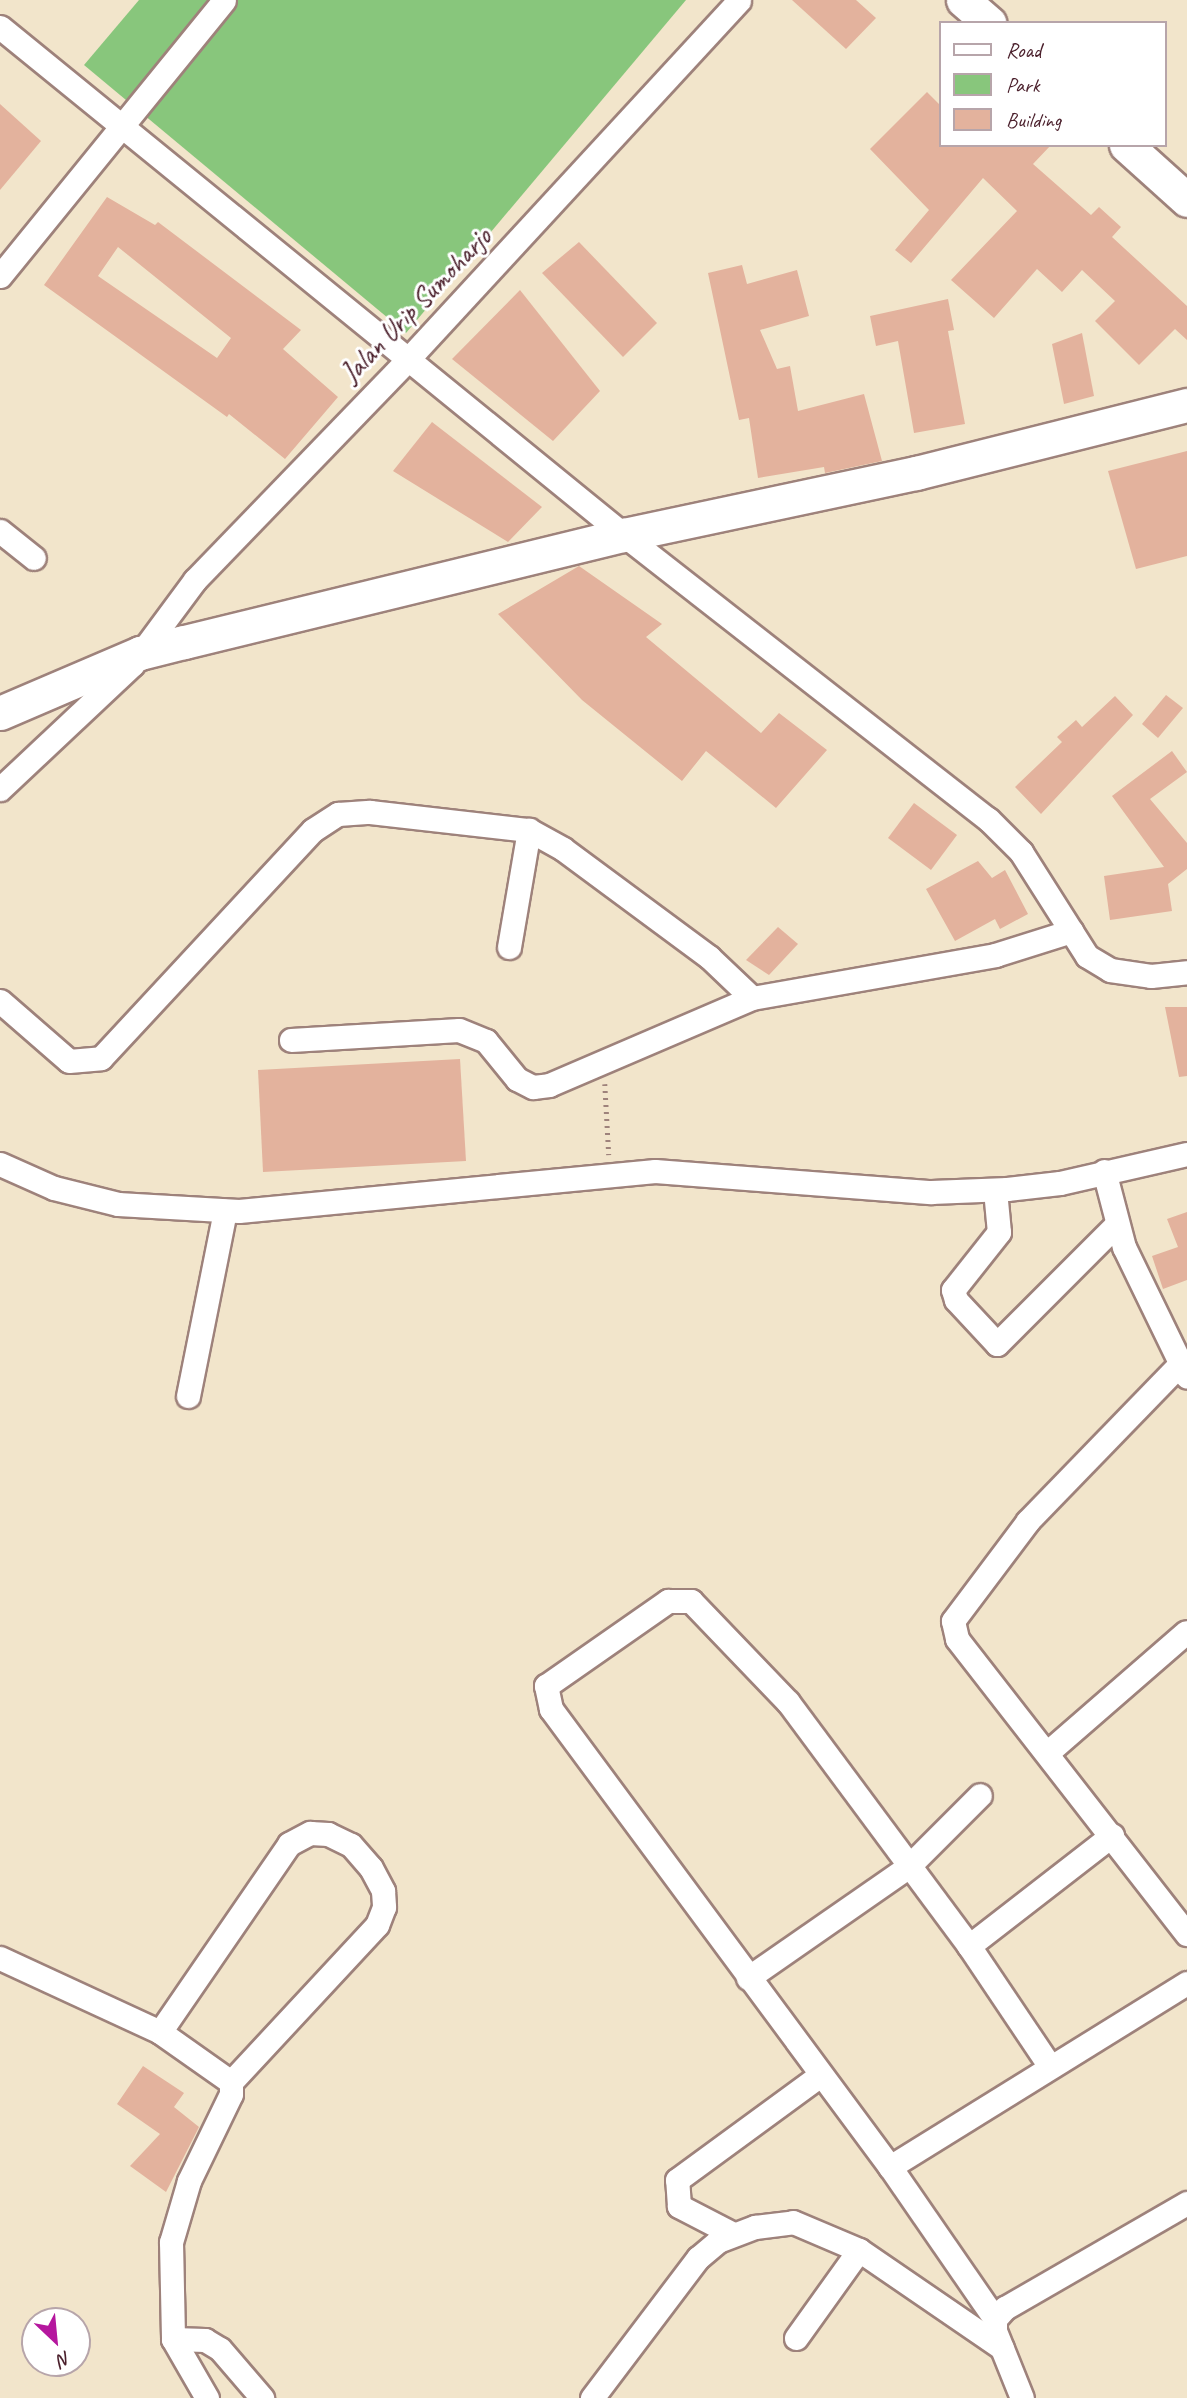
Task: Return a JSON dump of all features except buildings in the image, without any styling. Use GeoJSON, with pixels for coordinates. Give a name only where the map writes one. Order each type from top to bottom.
{"type":"FeatureCollection","features":[{"type":"Feature","properties":{"kind":"highway"},"geometry":{"type":"LineString","coordinates":[[963,0],[987,21]]}},
{"type":"Feature","properties":{"kind":"highway"},"geometry":{"type":"LineString","coordinates":[[1128,147],[1187,200]]}},
{"type":"Feature","properties":{"kind":"highway"},"geometry":{"type":"LineString","coordinates":[[0,713],[140,653],[624,535],[916,473],[1187,405]]}},
{"type":"Feature","properties":{"kind":"street"},"geometry":{"type":"LineString","coordinates":[[0,276],[224,0]]}},
{"type":"Feature","properties":{"kind":"street","name":"Jalan Urip Sumoharjo"},"geometry":{"type":"LineString","coordinates":[[0,789],[140,653],[195,580],[410,357],[740,0]]}},
{"type":"Feature","properties":{"kind":"street"},"geometry":{"type":"LineString","coordinates":[[0,27],[410,357],[624,535],[988,819],[1021,852],[1087,956],[1110,970],[1151,976],[1187,972]]}},
{"type":"Feature","properties":{"kind":"street"},"geometry":{"type":"LineString","coordinates":[[0,531],[34,558]]}},
{"type":"Feature","properties":{"kind":"street"},"geometry":{"type":"LineString","coordinates":[[0,1001],[69,1061],[88,1062],[115,1048],[246,899],[327,819],[370,812],[529,830],[563,849],[668,925],[709,957],[752,998]]}},
{"type":"Feature","properties":{"kind":"street"},"geometry":{"type":"LineString","coordinates":[[509,947],[529,830]]}},
{"type":"Feature","properties":{"kind":"street"},"geometry":{"type":"LineString","coordinates":[[291,1040],[459,1030],[486,1041],[517,1079],[533,1087],[549,1085],[752,998],[995,955],[1071,931]]}},
{"type":"Feature","properties":{"kind":"street"},"geometry":{"type":"LineString","coordinates":[[0,1164],[54,1188],[118,1204],[225,1211],[271,1210],[655,1171],[766,1176],[931,1192],[995,1190],[1059,1183],[1187,1153]]}},
{"type":"Feature","properties":{"kind":"street"},"geometry":{"type":"LineString","coordinates":[[1104,1171],[1116,1225],[1184,1370],[1028,1521],[953,1621],[957,1639],[1187,1934]]}},
{"type":"Feature","properties":{"kind":"street"},"geometry":{"type":"LineString","coordinates":[[995,1190],[999,1232],[953,1290],[956,1300],[997,1344],[1116,1225]]}},
{"type":"Feature","properties":{"kind":"street"},"geometry":{"type":"LineString","coordinates":[[188,1396],[225,1211]]}},
{"type":"Feature","properties":{"kind":"street"},"geometry":{"type":"LineString","coordinates":[[1022,2398],[1002,2348],[995,2319],[890,2167],[819,2076],[551,1709],[546,1686],[555,1675],[668,1601],[691,1601],[788,1702],[970,1946],[1049,2065]]}},
{"type":"Feature","properties":{"kind":"street"},"geometry":{"type":"LineString","coordinates":[[1047,1753],[1186,1632]]}},
{"type":"Feature","properties":{"kind":"street"},"geometry":{"type":"LineString","coordinates":[[748,1978],[909,1866],[980,1795]]}},
{"type":"Feature","properties":{"kind":"street"},"geometry":{"type":"LineString","coordinates":[[160,2032],[289,1844],[310,1833],[328,1834],[351,1845],[371,1868],[383,1891],[384,1907],[377,1925],[231,2082],[231,2094],[189,2181],[171,2242],[173,2339],[208,2398]]}},
{"type":"Feature","properties":{"kind":"street"},"geometry":{"type":"LineString","coordinates":[[970,1946],[1112,1835]]}},
{"type":"Feature","properties":{"kind":"street"},"geometry":{"type":"LineString","coordinates":[[0,1958],[160,2032],[231,2082]]}},
{"type":"Feature","properties":{"kind":"street"},"geometry":{"type":"LineString","coordinates":[[890,2167],[1049,2065],[1187,1983]]}},
{"type":"Feature","properties":{"kind":"street"},"geometry":{"type":"LineString","coordinates":[[733,2234],[679,2206],[677,2180],[819,2076]]}},
{"type":"Feature","properties":{"kind":"street"},"geometry":{"type":"LineString","coordinates":[[995,2319],[1005,2308],[1187,2203]]}},
{"type":"Feature","properties":{"kind":"street"},"geometry":{"type":"LineString","coordinates":[[592,2398],[698,2258],[733,2234],[793,2222],[859,2250],[1002,2348]]}},
{"type":"Feature","properties":{"kind":"street"},"geometry":{"type":"LineString","coordinates":[[796,2338],[859,2250]]}},
{"type":"Feature","properties":{"kind":"street"},"geometry":{"type":"LineString","coordinates":[[173,2339],[205,2340],[220,2349],[262,2398]]}},
{"type":"Feature","properties":{"kind":"path"},"geometry":{"type":"LineString","coordinates":[[603,1062],[611,1174]]}},
{"type":"Feature","properties":{"kind":"green space"},"geometry":{"type":"Polygon","coordinates":[[[139,0],[686,0],[406,333],[84,65],[139,0]]]}}]}
